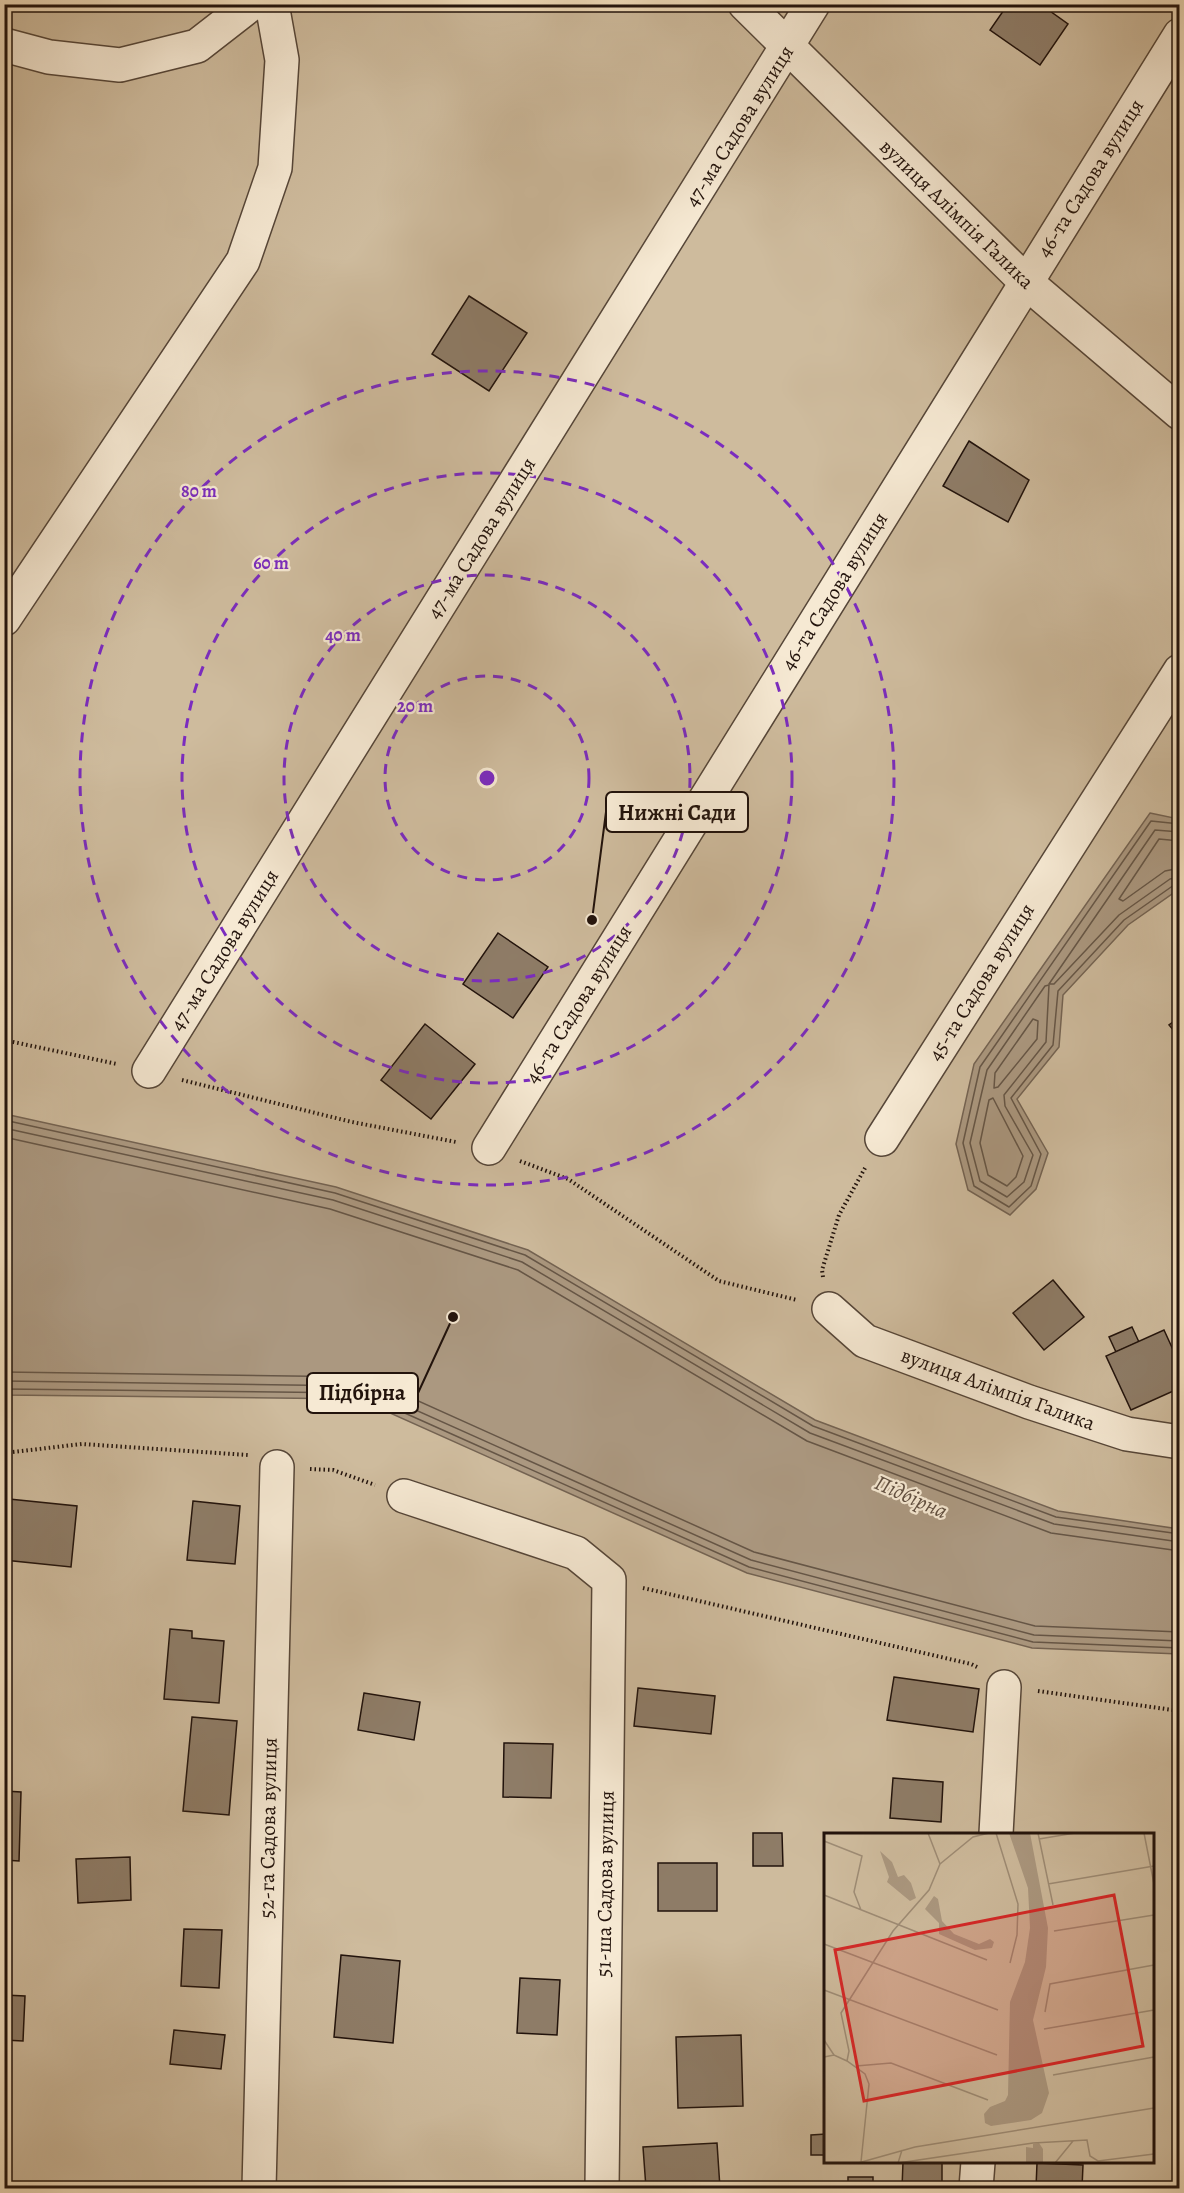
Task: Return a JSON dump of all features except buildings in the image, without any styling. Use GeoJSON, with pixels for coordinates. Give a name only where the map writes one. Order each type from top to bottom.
{"type":"FeatureCollection","features":[{"type":"Feature","properties":{"kind":"street"},"geometry":{"type":"LineString","coordinates":[[4,45],[50,57],[120,64],[197,46],[251,4]]}},
{"type":"Feature","properties":{"kind":"street"},"geometry":{"type":"LineString","coordinates":[[4,620],[243,261],[275,168],[282,60],[272,4]]}},
{"type":"Feature","properties":{"kind":"street","name":"вулиця Алімпія Галика"},"geometry":{"type":"LineString","coordinates":[[745,4],[1026,282],[1179,413]]}},
{"type":"Feature","properties":{"kind":"street","name":"47-ма Садова вулиця"},"geometry":{"type":"LineString","coordinates":[[148,1071],[788,48],[813,4]]}},
{"type":"Feature","properties":{"kind":"street","name":"46-та Садова вулиця"},"geometry":{"type":"LineString","coordinates":[[489,1148],[1179,35]]}},
{"type":"Feature","properties":{"kind":"street","name":"45-та Садова вулиця"},"geometry":{"type":"LineString","coordinates":[[882,1139],[1179,671]]}},
{"type":"Feature","properties":{"kind":"street","name":"вулиця Алімпія Галика"},"geometry":{"type":"LineString","coordinates":[[829,1309],[865,1341],[1029,1402],[1127,1434],[1179,1442]]}},
{"type":"Feature","properties":{"kind":"street","name":"52-га Садова вулиця"},"geometry":{"type":"LineString","coordinates":[[259,2188],[277,1467]]}},
{"type":"Feature","properties":{"kind":"street"},"geometry":{"type":"LineString","coordinates":[[404,1496],[576,1553],[609,1580]]}},
{"type":"Feature","properties":{"kind":"street","name":"51-ша Садова вулиця"},"geometry":{"type":"LineString","coordinates":[[602,2188],[609,1580]]}},
{"type":"Feature","properties":{"kind":"street"},"geometry":{"type":"LineString","coordinates":[[996,1833],[1004,1687]]}},
{"type":"Feature","properties":{"kind":"street"},"geometry":{"type":"LineString","coordinates":[[976,2188],[978,2163]]}},
{"type":"Feature","properties":{"kind":"path"},"geometry":{"type":"LineString","coordinates":[[4,1040],[148,1071],[352,1122],[489,1148],[568,1179],[719,1281],[829,1309],[822,1270],[839,1215],[882,1139]]}},
{"type":"Feature","properties":{"kind":"path"},"geometry":{"type":"LineString","coordinates":[[4,1453],[82,1444],[246,1454],[277,1467],[333,1470],[404,1496]]}},
{"type":"Feature","properties":{"kind":"path"},"geometry":{"type":"LineString","coordinates":[[609,1580],[971,1664],[1004,1687],[1179,1711]]}},
{"type":"Feature","properties":{"kind":"shaded area"},"geometry":{"type":"Polygon","coordinates":[[[5,5],[1179,5],[1179,2188],[5,2188],[5,5]]]}},
{"type":"Feature","properties":{"kind":"water"},"geometry":{"type":"Polygon","coordinates":[[[1150,813],[1179,819],[1179,889],[1128,925],[1063,995],[1059,1047],[1017,1099],[1048,1153],[1036,1189],[1010,1215],[968,1190],[956,1144],[974,1064],[1150,813]]]}},
{"type":"Feature","properties":{"kind":"water"},"geometry":{"type":"Polygon","coordinates":[[[5,1114],[336,1187],[528,1250],[815,1420],[1058,1511],[1179,1529],[1179,1654],[1032,1648],[747,1573],[359,1399],[5,1395],[5,1114]]]}},
{"type":"Feature","properties":{"kind":"place","name":"Нижні Сади"},"geometry":{"type":"Point","coordinates":[592,920]}},
{"type":"Feature","properties":{"kind":"place","name":"Підбірна"},"geometry":{"type":"Point","coordinates":[453,1317]}}]}
